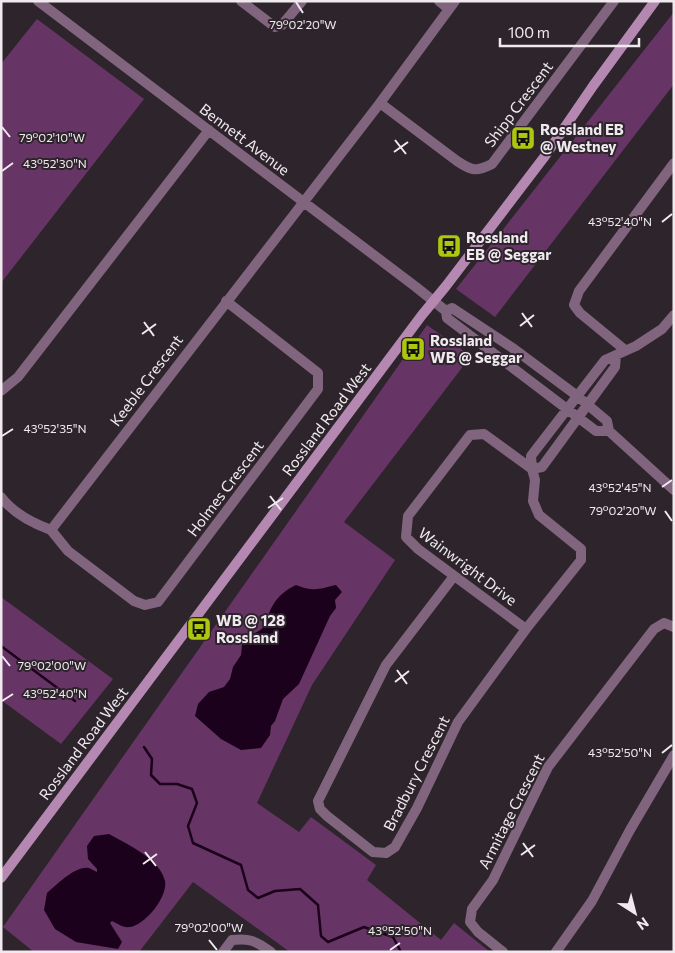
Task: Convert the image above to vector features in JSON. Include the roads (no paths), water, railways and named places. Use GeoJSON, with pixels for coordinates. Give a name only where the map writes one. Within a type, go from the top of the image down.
{"type":"FeatureCollection","features":[{"type":"Feature","properties":{"kind":"main road","name":"Rossland Road West"},"geometry":{"type":"LineString","coordinates":[[1,878],[112,728],[545,156],[655,1]]}},
{"type":"Feature","properties":{"kind":"street","name":"Bennett Avenue"},"geometry":{"type":"LineString","coordinates":[[38,1],[446,311]]}},
{"type":"Feature","properties":{"kind":"street"},"geometry":{"type":"LineString","coordinates":[[241,1],[275,27],[282,25],[302,1]]}},
{"type":"Feature","properties":{"kind":"street"},"geometry":{"type":"LineString","coordinates":[[438,1],[452,5]]}},
{"type":"Feature","properties":{"kind":"street","name":"Shipp Crescent"},"geometry":{"type":"LineString","coordinates":[[380,103],[457,161],[469,169],[479,170],[492,164],[614,1]]}},
{"type":"Feature","properties":{"kind":"street","name":"Keeble Crescent"},"geometry":{"type":"LineString","coordinates":[[50,530],[380,103],[452,5]]}},
{"type":"Feature","properties":{"kind":"street"},"geometry":{"type":"LineString","coordinates":[[1,392],[18,377],[209,130]]}},
{"type":"Feature","properties":{"kind":"street"},"geometry":{"type":"LineString","coordinates":[[625,350],[580,313],[574,304],[579,291],[674,163]]}},
{"type":"Feature","properties":{"kind":"street","name":"Holmes Crescent"},"geometry":{"type":"LineString","coordinates":[[50,530],[68,551],[134,601],[145,605],[158,602],[318,389],[318,373],[226,301]]}},
{"type":"Feature","properties":{"kind":"street"},"geometry":{"type":"LineString","coordinates":[[609,431],[596,431],[447,318],[446,311],[452,308],[514,349],[576,395],[606,421],[609,431],[674,490]]}},
{"type":"Feature","properties":{"kind":"street","name":"Bradbury Crescent"},"geometry":{"type":"LineString","coordinates":[[454,576],[386,665],[318,801],[320,809],[326,816],[373,852],[386,853],[396,847],[458,722],[526,629],[581,560],[581,549],[539,515],[533,501],[535,480],[531,456],[568,410],[576,395],[605,360],[636,346],[662,329],[674,315]]}},
{"type":"Feature","properties":{"kind":"street"},"geometry":{"type":"LineString","coordinates":[[532,469],[542,467],[588,406],[616,367],[616,356]]}},
{"type":"Feature","properties":{"kind":"street","name":"Wainwright Drive"},"geometry":{"type":"LineString","coordinates":[[526,629],[418,549],[406,537],[408,516],[470,435],[484,434],[532,469]]}},
{"type":"Feature","properties":{"kind":"street"},"geometry":{"type":"LineString","coordinates":[[1,497],[8,506],[35,524],[50,530]]}},
{"type":"Feature","properties":{"kind":"street","name":"Armitage Crescent"},"geometry":{"type":"LineString","coordinates":[[503,952],[488,941],[470,922],[472,909],[493,880],[548,767],[654,629],[664,623],[674,627]]}},
{"type":"Feature","properties":{"kind":"street"},"geometry":{"type":"LineString","coordinates":[[556,952],[592,901],[630,830],[674,755]]}},
{"type":"Feature","properties":{"kind":"street"},"geometry":{"type":"LineString","coordinates":[[222,952],[232,940],[246,938],[261,944],[270,952]]}},
{"type":"Feature","properties":{"kind":"waterway"},"geometry":{"type":"LineString","coordinates":[[1,646],[75,701]]}},
{"type":"Feature","properties":{"kind":"waterway"},"geometry":{"type":"LineString","coordinates":[[144,747],[152,759],[151,775],[160,784],[177,784],[192,789],[197,803],[188,826],[193,843],[241,865],[248,890],[258,898],[275,891],[300,889],[318,905],[321,936],[328,942],[364,927],[393,937],[401,952]]}},
{"type":"Feature","properties":{"kind":"place","name":"Rossland EB @ Westney"},"geometry":{"type":"Point","coordinates":[523,138]}},
{"type":"Feature","properties":{"kind":"place","name":"Rossland EB @ Seggar"},"geometry":{"type":"Point","coordinates":[449,246]}},
{"type":"Feature","properties":{"kind":"place","name":"Rossland WB @ Seggar"},"geometry":{"type":"Point","coordinates":[413,349]}},
{"type":"Feature","properties":{"kind":"place","name":"WB @ 128 Rossland"},"geometry":{"type":"Point","coordinates":[199,629]}}]}
